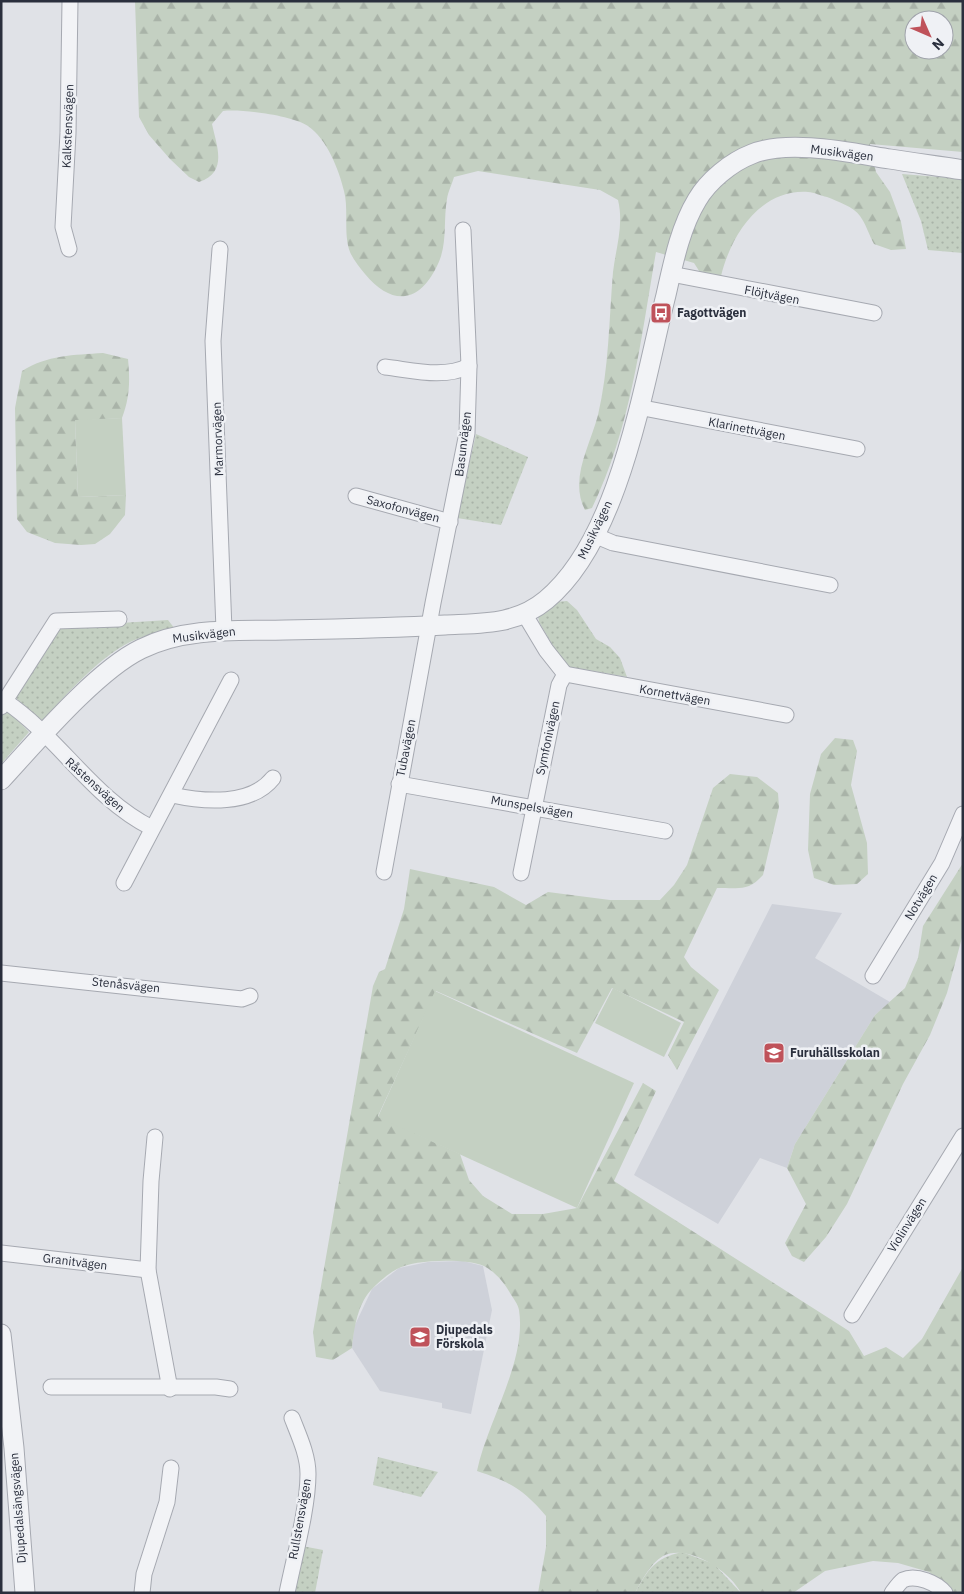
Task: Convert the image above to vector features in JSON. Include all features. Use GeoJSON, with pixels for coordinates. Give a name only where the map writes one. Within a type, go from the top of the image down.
{"type":"FeatureCollection","features":[{"type":"Feature","properties":{"kind":"street","name":"Kalkstensvägen"},"geometry":{"type":"LineString","coordinates":[[69,250],[63,227],[68,133],[70,1]]}},
{"type":"Feature","properties":{"kind":"street","name":"Musikvägen"},"geometry":{"type":"LineString","coordinates":[[1,780],[95,684],[142,649],[173,638],[224,630],[430,626],[507,620],[525,615],[545,601],[576,568],[608,504],[625,459],[671,274],[686,223],[697,199],[713,180],[753,153],[775,149],[816,148],[963,170]]}},
{"type":"Feature","properties":{"kind":"street","name":"Basunvägen"},"geometry":{"type":"LineString","coordinates":[[430,626],[467,433],[469,366],[464,230]]}},
{"type":"Feature","properties":{"kind":"street","name":"Marmorvägen"},"geometry":{"type":"LineString","coordinates":[[220,250],[213,341],[224,630]]}},
{"type":"Feature","properties":{"kind":"street","name":"Flöjtvägen"},"geometry":{"type":"LineString","coordinates":[[671,274],[874,313]]}},
{"type":"Feature","properties":{"kind":"street"},"geometry":{"type":"LineString","coordinates":[[385,367],[456,373],[469,366]]}},
{"type":"Feature","properties":{"kind":"street","name":"Klarinettvägen"},"geometry":{"type":"LineString","coordinates":[[638,407],[857,450]]}},
{"type":"Feature","properties":{"kind":"street","name":"Saxofonvägen"},"geometry":{"type":"LineString","coordinates":[[356,496],[450,522]]}},
{"type":"Feature","properties":{"kind":"street"},"geometry":{"type":"LineString","coordinates":[[594,535],[613,543],[830,584]]}},
{"type":"Feature","properties":{"kind":"street"},"geometry":{"type":"LineString","coordinates":[[525,615],[546,650],[565,674]]}},
{"type":"Feature","properties":{"kind":"street"},"geometry":{"type":"LineString","coordinates":[[3,704],[56,621],[119,619]]}},
{"type":"Feature","properties":{"kind":"street","name":"Tubavägen"},"geometry":{"type":"LineString","coordinates":[[384,872],[430,626]]}},
{"type":"Feature","properties":{"kind":"street","name":"Kornettvägen"},"geometry":{"type":"LineString","coordinates":[[565,674],[786,715]]}},
{"type":"Feature","properties":{"kind":"street","name":"Symfonivägen"},"geometry":{"type":"LineString","coordinates":[[521,873],[533,806],[559,685],[565,674]]}},
{"type":"Feature","properties":{"kind":"street"},"geometry":{"type":"LineString","coordinates":[[124,883],[231,680]]}},
{"type":"Feature","properties":{"kind":"street","name":"Råstensvägen"},"geometry":{"type":"LineString","coordinates":[[3,704],[44,734],[112,803],[152,828]]}},
{"type":"Feature","properties":{"kind":"street"},"geometry":{"type":"LineString","coordinates":[[172,795],[186,798],[232,799],[254,795],[265,789],[273,778]]}},
{"type":"Feature","properties":{"kind":"street","name":"Munspelsvägen"},"geometry":{"type":"LineString","coordinates":[[399,784],[533,806],[664,831]]}},
{"type":"Feature","properties":{"kind":"street","name":"Notvägen"},"geometry":{"type":"LineString","coordinates":[[873,976],[942,863],[963,814]]}},
{"type":"Feature","properties":{"kind":"street","name":"Stenåsvägen"},"geometry":{"type":"LineString","coordinates":[[1,973],[242,999],[250,996]]}},
{"type":"Feature","properties":{"kind":"street","name":"Violinvägen"},"geometry":{"type":"LineString","coordinates":[[852,1315],[963,1136]]}},
{"type":"Feature","properties":{"kind":"street"},"geometry":{"type":"LineString","coordinates":[[155,1137],[151,1181],[148,1270],[170,1389]]}},
{"type":"Feature","properties":{"kind":"street","name":"Granitvägen"},"geometry":{"type":"LineString","coordinates":[[1,1253],[148,1270]]}},
{"type":"Feature","properties":{"kind":"street","name":"Djupedalsängsvägen"},"geometry":{"type":"LineString","coordinates":[[1,1334],[14,1448],[25,1593]]}},
{"type":"Feature","properties":{"kind":"street"},"geometry":{"type":"LineString","coordinates":[[51,1387],[170,1389],[216,1387],[230,1389]]}},
{"type":"Feature","properties":{"kind":"street","name":"Rullstensvägen"},"geometry":{"type":"LineString","coordinates":[[287,1593],[307,1490],[308,1472],[303,1445],[292,1418]]}},
{"type":"Feature","properties":{"kind":"street"},"geometry":{"type":"LineString","coordinates":[[142,1593],[144,1574],[167,1502],[171,1468]]}},
{"type":"Feature","properties":{"kind":"street"},"geometry":{"type":"LineString","coordinates":[[897,1587],[913,1578],[940,1587],[945,1593]]}},
{"type":"Feature","properties":{"kind":"shaded area","name":"Furuhällsskolan"},"geometry":{"type":"Polygon","coordinates":[[[772,904],[842,913],[815,958],[890,1002],[875,1015],[795,1144],[787,1168],[760,1158],[718,1224],[634,1175],[772,904]]]}},
{"type":"Feature","properties":{"kind":"shaded area","name":"Djupedals Förskola"},"geometry":{"type":"Polygon","coordinates":[[[463,1261],[483,1266],[492,1310],[471,1414],[442,1408],[442,1403],[380,1391],[352,1348],[354,1327],[372,1289],[399,1268],[428,1262],[463,1261]]]}},
{"type":"Feature","properties":{"kind":"green space"},"geometry":{"type":"Polygon","coordinates":[[[135,1],[963,1],[963,152],[870,144],[876,172],[890,192],[901,222],[906,249],[891,250],[874,244],[862,219],[854,210],[827,197],[808,192],[791,193],[776,198],[762,206],[750,217],[732,245],[721,276],[703,277],[694,263],[656,252],[633,382],[625,415],[605,478],[592,508],[585,510],[579,486],[580,474],[602,398],[613,272],[620,227],[618,200],[600,190],[478,171],[454,177],[446,207],[443,250],[437,266],[430,279],[413,294],[404,296],[394,295],[375,284],[363,272],[351,255],[347,237],[344,191],[339,174],[321,139],[308,126],[290,119],[266,114],[223,111],[212,124],[218,150],[217,165],[214,172],[208,178],[199,182],[189,177],[149,135],[139,117],[135,1]]]}},
{"type":"Feature","properties":{"kind":"green space"},"geometry":{"type":"Polygon","coordinates":[[[902,174],[963,179],[963,253],[928,250],[921,221],[902,174]]]}},
{"type":"Feature","properties":{"kind":"green space"},"geometry":{"type":"Polygon","coordinates":[[[103,353],[128,359],[128,396],[122,418],[75,421],[78,497],[126,495],[125,515],[110,534],[95,544],[55,543],[27,532],[17,519],[15,408],[22,371],[51,359],[71,355],[103,353]]]}},
{"type":"Feature","properties":{"kind":"green space"},"geometry":{"type":"Polygon","coordinates":[[[122,418],[126,495],[78,497],[75,420],[122,418]]]}},
{"type":"Feature","properties":{"kind":"green space"},"geometry":{"type":"Polygon","coordinates":[[[476,434],[528,457],[501,525],[457,518],[476,434]]]}},
{"type":"Feature","properties":{"kind":"green space"},"geometry":{"type":"Polygon","coordinates":[[[567,601],[577,610],[596,639],[610,647],[620,658],[627,677],[565,666],[539,622],[538,615],[555,602],[567,601]]]}},
{"type":"Feature","properties":{"kind":"green space"},"geometry":{"type":"Polygon","coordinates":[[[168,620],[175,629],[137,639],[111,654],[85,676],[41,722],[14,696],[57,627],[168,620]]]}},
{"type":"Feature","properties":{"kind":"green space"},"geometry":{"type":"Polygon","coordinates":[[[6,708],[29,732],[1,764],[1,715],[6,708]]]}},
{"type":"Feature","properties":{"kind":"green space"},"geometry":{"type":"Polygon","coordinates":[[[835,738],[853,740],[857,751],[851,785],[867,843],[868,874],[857,884],[834,885],[814,878],[808,850],[810,794],[821,754],[835,738]]]}},
{"type":"Feature","properties":{"kind":"green space"},"geometry":{"type":"Polygon","coordinates":[[[730,774],[757,777],[778,793],[779,807],[763,875],[747,887],[717,888],[684,957],[691,967],[719,990],[677,1070],[668,1055],[684,1022],[612,988],[577,1053],[436,991],[378,1116],[460,1154],[469,1180],[483,1196],[512,1214],[543,1214],[577,1208],[643,1083],[656,1091],[614,1181],[849,1331],[864,1356],[886,1347],[903,1358],[922,1339],[963,1267],[963,1593],[954,1593],[929,1572],[898,1563],[873,1561],[825,1571],[793,1593],[741,1593],[728,1576],[707,1561],[684,1553],[673,1553],[663,1556],[654,1563],[635,1593],[538,1593],[546,1547],[546,1516],[523,1493],[507,1483],[477,1471],[512,1370],[520,1330],[518,1306],[499,1278],[484,1266],[465,1262],[415,1263],[397,1269],[376,1285],[364,1300],[354,1332],[352,1348],[333,1360],[316,1357],[313,1332],[373,986],[379,972],[385,969],[404,909],[410,869],[494,887],[526,905],[548,892],[610,900],[660,900],[674,885],[687,865],[713,788],[730,774]]]}},
{"type":"Feature","properties":{"kind":"green space"},"geometry":{"type":"Polygon","coordinates":[[[963,863],[963,934],[947,993],[930,1035],[903,1084],[847,1204],[826,1237],[804,1262],[792,1256],[785,1243],[806,1204],[787,1168],[795,1144],[875,1015],[905,988],[918,958],[923,926],[963,863]]]}},
{"type":"Feature","properties":{"kind":"green space"},"geometry":{"type":"Polygon","coordinates":[[[613,988],[681,1023],[664,1057],[595,1023],[613,988]]]}},
{"type":"Feature","properties":{"kind":"green space"},"geometry":{"type":"Polygon","coordinates":[[[435,991],[634,1083],[577,1208],[378,1117],[435,991]]]}},
{"type":"Feature","properties":{"kind":"green space"},"geometry":{"type":"Polygon","coordinates":[[[378,1457],[438,1472],[421,1497],[373,1485],[378,1457]]]}},
{"type":"Feature","properties":{"kind":"green space"},"geometry":{"type":"Polygon","coordinates":[[[302,1546],[323,1550],[315,1593],[293,1593],[302,1546]]]}},
{"type":"Feature","properties":{"kind":"green space"},"geometry":{"type":"Polygon","coordinates":[[[682,1552],[714,1564],[741,1593],[635,1593],[653,1566],[673,1554],[682,1552]]]}},
{"type":"Feature","properties":{"kind":"place","name":"Fagottvägen"},"geometry":{"type":"Point","coordinates":[661,313]}},
{"type":"Feature","properties":{"kind":"place","name":"Furuhällsskolan"},"geometry":{"type":"Point","coordinates":[774,1053]}},
{"type":"Feature","properties":{"kind":"place","name":"Djupedals Förskola"},"geometry":{"type":"Point","coordinates":[420,1337]}}]}
